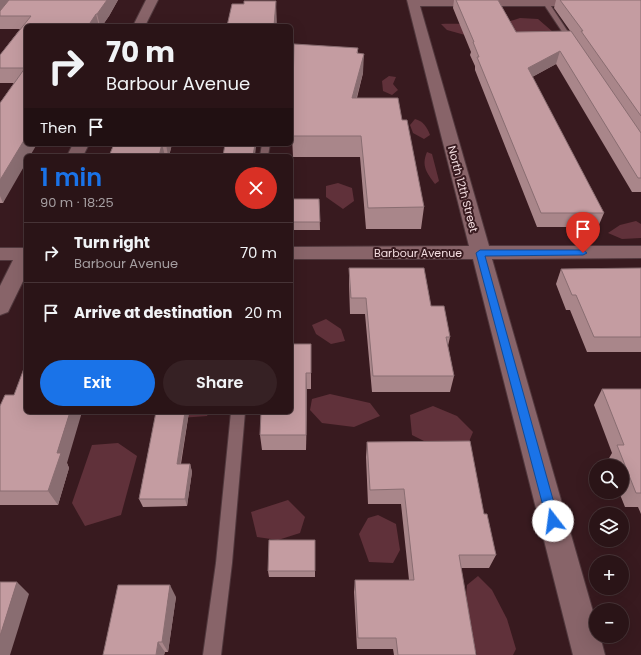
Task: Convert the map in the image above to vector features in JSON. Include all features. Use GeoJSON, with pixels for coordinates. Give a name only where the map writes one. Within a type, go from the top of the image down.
{"type":"FeatureCollection","features":[{"type":"Feature","properties":{"kind":"street"},"geometry":{"type":"LineString","coordinates":[[140,24],[152,0]]}},
{"type":"Feature","properties":{"kind":"street"},"geometry":{"type":"LineString","coordinates":[[413,1],[641,3]]}},
{"type":"Feature","properties":{"kind":"street","name":"North 12th Street"},"geometry":{"type":"LineString","coordinates":[[413,1],[589,655]]}},
{"type":"Feature","properties":{"kind":"street","name":"Barbour Avenue"},"geometry":{"type":"LineString","coordinates":[[293,253],[641,252]]}},
{"type":"Feature","properties":{"kind":"street"},"geometry":{"type":"LineString","coordinates":[[0,254],[24,254]]}},
{"type":"Feature","properties":{"kind":"street"},"geometry":{"type":"LineString","coordinates":[[0,307],[24,258]]}},
{"type":"Feature","properties":{"kind":"lane"},"geometry":{"type":"LineString","coordinates":[[544,1],[576,48]]}},
{"type":"Feature","properties":{"kind":"lane"},"geometry":{"type":"LineString","coordinates":[[212,655],[224,563],[238,414]]}},
{"type":"Feature","properties":{"kind":"shaded area"},"geometry":{"type":"Polygon","coordinates":[[[520,18],[538,19],[553,32],[465,35],[447,30],[441,24],[490,24],[520,18]]]}},
{"type":"Feature","properties":{"kind":"shaded area"},"geometry":{"type":"Polygon","coordinates":[[[389,76],[396,77],[393,84],[398,90],[392,95],[383,91],[382,81],[389,76]]]}},
{"type":"Feature","properties":{"kind":"shaded area"},"geometry":{"type":"Polygon","coordinates":[[[415,119],[422,123],[429,132],[430,135],[424,139],[413,133],[410,125],[415,119]]]}},
{"type":"Feature","properties":{"kind":"shaded area"},"geometry":{"type":"Polygon","coordinates":[[[427,152],[432,154],[439,181],[435,184],[427,173],[425,165],[425,157],[427,152]]]}},
{"type":"Feature","properties":{"kind":"shaded area"},"geometry":{"type":"Polygon","coordinates":[[[338,183],[352,188],[354,201],[343,209],[326,197],[326,186],[338,183]]]}},
{"type":"Feature","properties":{"kind":"shaded area"},"geometry":{"type":"Polygon","coordinates":[[[636,221],[641,224],[641,238],[622,239],[608,233],[620,225],[636,221]]]}},
{"type":"Feature","properties":{"kind":"shaded area"},"geometry":{"type":"Polygon","coordinates":[[[326,319],[341,329],[345,341],[331,344],[316,334],[312,325],[326,319]]]}},
{"type":"Feature","properties":{"kind":"shaded area"},"geometry":{"type":"Polygon","coordinates":[[[330,394],[370,403],[380,416],[354,427],[322,423],[310,410],[312,399],[330,394]]]}},
{"type":"Feature","properties":{"kind":"shaded area"},"geometry":{"type":"Polygon","coordinates":[[[433,406],[457,416],[473,432],[468,444],[438,448],[412,435],[410,415],[433,406]]]}},
{"type":"Feature","properties":{"kind":"shaded area"},"geometry":{"type":"Polygon","coordinates":[[[146,414],[208,414],[207,416],[180,418],[146,414]]]}},
{"type":"Feature","properties":{"kind":"shaded area"},"geometry":{"type":"Polygon","coordinates":[[[118,443],[137,456],[121,515],[85,526],[72,503],[92,445],[118,443]]]}},
{"type":"Feature","properties":{"kind":"shaded area"},"geometry":{"type":"Polygon","coordinates":[[[288,500],[305,517],[300,533],[278,540],[257,537],[251,512],[288,500]]]}},
{"type":"Feature","properties":{"kind":"shaded area"},"geometry":{"type":"Polygon","coordinates":[[[378,515],[396,524],[400,550],[393,563],[369,562],[359,534],[368,518],[378,515]]]}},
{"type":"Feature","properties":{"kind":"shaded area"},"geometry":{"type":"Polygon","coordinates":[[[478,576],[492,590],[507,619],[516,649],[513,655],[477,655],[468,620],[466,594],[467,585],[478,576]]]}},
{"type":"Feature","properties":{"kind":"building"},"geometry":{"type":"Polygon","coordinates":[[[9,0],[107,0],[89,24],[25,24],[31,16],[0,16],[0,11],[9,0]]]}},
{"type":"Feature","properties":{"kind":"building"},"geometry":{"type":"Polygon","coordinates":[[[456,0],[498,0],[516,32],[571,31],[641,133],[641,178],[638,178],[560,51],[528,68],[604,213],[541,213],[477,57],[479,57],[474,42],[456,0]]]}},
{"type":"Feature","properties":{"kind":"building"},"geometry":{"type":"Polygon","coordinates":[[[560,0],[641,0],[641,116],[581,31],[583,31],[560,0]]]}},
{"type":"Feature","properties":{"kind":"building"},"geometry":{"type":"Polygon","coordinates":[[[244,1],[276,1],[274,24],[227,24],[232,4],[244,4],[244,1]]]}},
{"type":"Feature","properties":{"kind":"building"},"geometry":{"type":"Polygon","coordinates":[[[24,25],[24,68],[0,68],[0,55],[24,25]]]}},
{"type":"Feature","properties":{"kind":"building"},"geometry":{"type":"Polygon","coordinates":[[[294,44],[358,48],[357,53],[364,54],[352,98],[398,98],[402,120],[407,120],[424,207],[368,208],[361,136],[293,136],[294,44]]]}},
{"type":"Feature","properties":{"kind":"building"},"geometry":{"type":"Polygon","coordinates":[[[24,69],[24,140],[0,180],[0,103],[24,69]]]}},
{"type":"Feature","properties":{"kind":"building"},"geometry":{"type":"Polygon","coordinates":[[[113,146],[162,146],[160,154],[110,154],[113,146]]]}},
{"type":"Feature","properties":{"kind":"building"},"geometry":{"type":"Polygon","coordinates":[[[225,146],[255,146],[253,154],[223,154],[225,146]]]}},
{"type":"Feature","properties":{"kind":"building"},"geometry":{"type":"Polygon","coordinates":[[[293,199],[319,199],[320,222],[293,222],[293,199]]]}},
{"type":"Feature","properties":{"kind":"building"},"geometry":{"type":"Polygon","coordinates":[[[349,268],[424,268],[431,306],[444,306],[450,337],[446,337],[454,376],[373,376],[366,298],[351,298],[349,268]]]}},
{"type":"Feature","properties":{"kind":"building"},"geometry":{"type":"Polygon","coordinates":[[[641,268],[641,337],[594,337],[576,295],[572,295],[561,269],[641,268]]]}},
{"type":"Feature","properties":{"kind":"building"},"geometry":{"type":"Polygon","coordinates":[[[293,344],[311,344],[311,373],[306,373],[306,435],[260,435],[261,414],[293,414],[293,344]]]}},
{"type":"Feature","properties":{"kind":"building"},"geometry":{"type":"Polygon","coordinates":[[[24,368],[24,414],[69,414],[57,453],[61,453],[48,491],[0,491],[0,406],[5,395],[14,395],[24,368]]]}},
{"type":"Feature","properties":{"kind":"building"},"geometry":{"type":"Polygon","coordinates":[[[602,389],[641,389],[641,493],[636,493],[629,475],[629,459],[623,459],[617,445],[624,445],[602,389]]]}},
{"type":"Feature","properties":{"kind":"building"},"geometry":{"type":"Polygon","coordinates":[[[156,414],[185,414],[177,464],[190,464],[185,499],[139,499],[156,414]]]}},
{"type":"Feature","properties":{"kind":"building"},"geometry":{"type":"Polygon","coordinates":[[[470,441],[484,514],[487,514],[496,555],[459,555],[476,655],[398,655],[396,638],[358,638],[355,580],[414,580],[404,489],[370,490],[367,442],[470,441]]]}},
{"type":"Feature","properties":{"kind":"building"},"geometry":{"type":"Polygon","coordinates":[[[269,540],[315,540],[315,571],[268,571],[269,540]]]}},
{"type":"Feature","properties":{"kind":"building"},"geometry":{"type":"Polygon","coordinates":[[[0,582],[17,582],[0,636],[0,582]]]}},
{"type":"Feature","properties":{"kind":"building"},"geometry":{"type":"Polygon","coordinates":[[[118,585],[170,585],[162,642],[158,642],[156,655],[103,655],[118,585]]]}},
{"type":"Feature","properties":{"kind":"route"},"geometry":{"type":"LineString","coordinates":[[553,521],[480,253],[583,253]]}}]}
